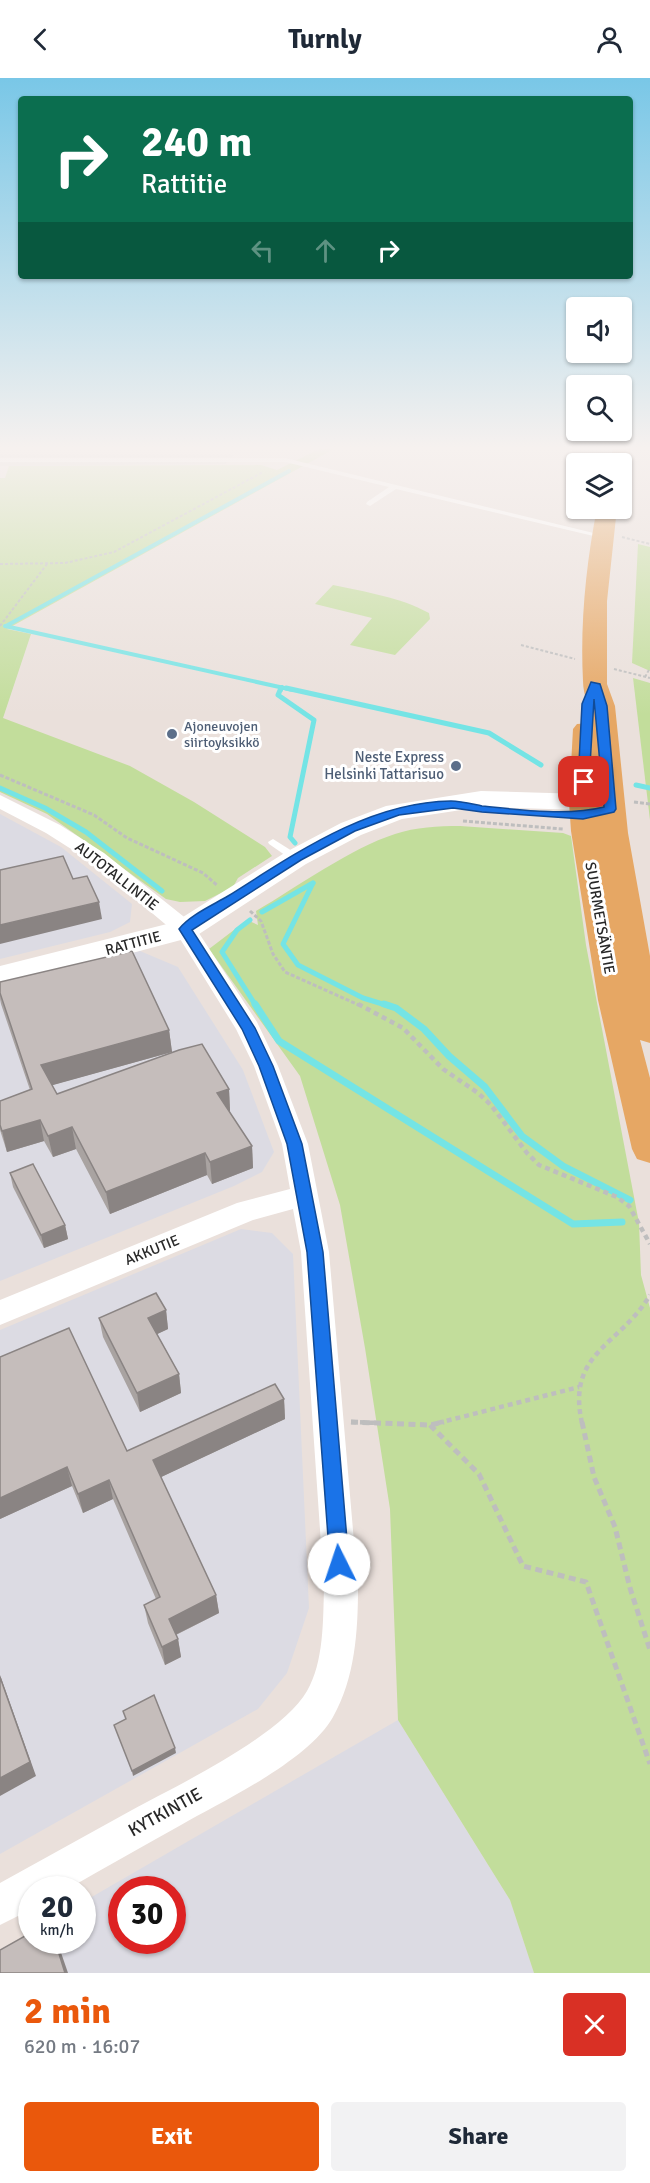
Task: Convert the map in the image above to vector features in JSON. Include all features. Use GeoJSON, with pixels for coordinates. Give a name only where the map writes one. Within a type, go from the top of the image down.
{"type":"FeatureCollection","features":[{"type":"Feature","properties":{"kind":"main road","name":"SUURMETSÄNTIE"},"geometry":{"type":"LineString","coordinates":[[611,537],[596,602],[595,684],[587,704],[614,1000],[650,1149]]}},
{"type":"Feature","properties":{"kind":"main road","name":"SUURMETSÄNTIE"},"geometry":{"type":"LineString","coordinates":[[598,812],[650,1031]]}},
{"type":"Feature","properties":{"kind":"street","name":"AUTOTALLINTIE"},"geometry":{"type":"LineString","coordinates":[[0,801],[53,829],[97,857],[185,929],[248,1028],[266,1066],[295,1144],[315,1252],[341,1588],[341,1627],[335,1662],[319,1705]]}},
{"type":"Feature","properties":{"kind":"street","name":"RATTITIE"},"geometry":{"type":"LineString","coordinates":[[0,977],[185,929],[245,900],[297,858],[351,829],[380,817],[414,808],[457,813],[482,809],[598,812]]}},
{"type":"Feature","properties":{"kind":"street","name":"AKKUTIE"},"geometry":{"type":"LineString","coordinates":[[0,1313],[247,1211],[306,1195]]}},
{"type":"Feature","properties":{"kind":"street","name":"KYTKINTIE"},"geometry":{"type":"LineString","coordinates":[[0,1905],[223,1780],[299,1730],[319,1705]]}},
{"type":"Feature","properties":{"kind":"lane"},"geometry":{"type":"LineString","coordinates":[[273,842],[297,858]]}},
{"type":"Feature","properties":{"kind":"path"},"geometry":{"type":"LineString","coordinates":[[0,564],[46,564],[95,558],[144,537]]}},
{"type":"Feature","properties":{"kind":"path"},"geometry":{"type":"LineString","coordinates":[[618,537],[650,544]]}},
{"type":"Feature","properties":{"kind":"path"},"geometry":{"type":"LineString","coordinates":[[0,626],[43,572],[46,564]]}},
{"type":"Feature","properties":{"kind":"path"},"geometry":{"type":"LineString","coordinates":[[645,677],[650,668]]}},
{"type":"Feature","properties":{"kind":"path"},"geometry":{"type":"LineString","coordinates":[[0,775],[94,815],[127,838],[203,873],[245,900],[248,909],[261,921],[273,954],[285,972],[382,1015],[403,1028],[443,1069],[491,1105],[527,1154],[539,1165],[617,1197],[629,1206],[650,1244]]}},
{"type":"Feature","properties":{"kind":"path"},"geometry":{"type":"LineString","coordinates":[[457,813],[598,812],[650,804]]}},
{"type":"Feature","properties":{"kind":"path"},"geometry":{"type":"LineString","coordinates":[[650,1295],[641,1310],[586,1365],[579,1387],[581,1418],[594,1477],[615,1527],[630,1588],[650,1650]]}},
{"type":"Feature","properties":{"kind":"path"},"geometry":{"type":"LineString","coordinates":[[328,1422],[430,1425],[579,1387]]}},
{"type":"Feature","properties":{"kind":"path"},"geometry":{"type":"LineString","coordinates":[[430,1425],[479,1474],[523,1566],[586,1582],[650,1764]]}},
{"type":"Feature","properties":{"kind":"shaded area"},"geometry":{"type":"Polygon","coordinates":[[[0,814],[61,847],[132,904],[130,922],[110,932],[0,959],[0,814]]]}},
{"type":"Feature","properties":{"kind":"shaded area"},"geometry":{"type":"Polygon","coordinates":[[[140,951],[178,967],[243,1070],[274,1152],[262,1172],[234,1186],[0,1281],[0,986],[140,951]]]}},
{"type":"Feature","properties":{"kind":"shaded area"},"geometry":{"type":"Polygon","coordinates":[[[241,1229],[272,1233],[293,1254],[309,1608],[287,1673],[258,1709],[0,1854],[0,1330],[241,1229]]]}},
{"type":"Feature","properties":{"kind":"shaded area"},"geometry":{"type":"Polygon","coordinates":[[[398,1720],[510,1900],[534,1973],[0,1973],[0,1950],[18,1945],[18,1954],[96,1954],[96,1894],[108,1888],[108,1954],[186,1954],[186,1876],[128,1876],[398,1720]]]}},
{"type":"Feature","properties":{"kind":"green space"},"geometry":{"type":"Polygon","coordinates":[[[0,537],[173,537],[7,629],[31,634],[3,718],[130,766],[194,802],[265,847],[272,856],[238,878],[233,887],[205,901],[180,902],[166,899],[47,814],[0,792],[0,537]]]}},
{"type":"Feature","properties":{"kind":"green space"},"geometry":{"type":"Polygon","coordinates":[[[638,544],[650,547],[650,671],[632,663],[638,544]]]}},
{"type":"Feature","properties":{"kind":"green space"},"geometry":{"type":"Polygon","coordinates":[[[333,585],[418,607],[429,613],[430,619],[395,655],[350,645],[372,618],[315,604],[333,585]]]}},
{"type":"Feature","properties":{"kind":"green space"},"geometry":{"type":"Polygon","coordinates":[[[633,678],[650,683],[650,820],[633,678]]]}},
{"type":"Feature","properties":{"kind":"green space"},"geometry":{"type":"Polygon","coordinates":[[[460,826],[563,833],[571,836],[586,945],[639,1223],[641,1275],[650,1308],[650,1973],[534,1973],[510,1900],[398,1720],[390,1509],[340,1205],[300,1076],[209,949],[247,920],[258,925],[256,911],[324,869],[378,840],[411,830],[460,826]]]}},
{"type":"Feature","properties":{"kind":"building"},"geometry":{"type":"Polygon","coordinates":[[[63,856],[73,879],[87,876],[99,902],[0,925],[0,870],[63,856]]]}},
{"type":"Feature","properties":{"kind":"building"},"geometry":{"type":"Polygon","coordinates":[[[132,951],[169,1030],[41,1065],[57,1094],[179,1050],[202,1044],[229,1089],[217,1093],[252,1146],[210,1162],[205,1153],[106,1192],[72,1127],[48,1136],[40,1120],[2,1131],[0,1101],[32,1089],[0,993],[0,982],[132,951]]]}},
{"type":"Feature","properties":{"kind":"building"},"geometry":{"type":"Polygon","coordinates":[[[33,1164],[65,1225],[41,1235],[10,1173],[33,1164]]]}},
{"type":"Feature","properties":{"kind":"building"},"geometry":{"type":"Polygon","coordinates":[[[156,1293],[166,1310],[148,1318],[179,1374],[137,1393],[99,1318],[156,1293]]]}},
{"type":"Feature","properties":{"kind":"building"},"geometry":{"type":"Polygon","coordinates":[[[69,1328],[127,1451],[275,1384],[284,1399],[153,1460],[216,1595],[169,1619],[178,1639],[162,1647],[144,1605],[160,1597],[109,1480],[78,1494],[67,1467],[0,1498],[0,1357],[69,1328]]]}},
{"type":"Feature","properties":{"kind":"building"},"geometry":{"type":"Polygon","coordinates":[[[0,1677],[30,1762],[0,1778],[0,1677]]]}},
{"type":"Feature","properties":{"kind":"building"},"geometry":{"type":"Polygon","coordinates":[[[154,1695],[175,1748],[132,1771],[114,1725],[126,1719],[123,1711],[154,1695]]]}},
{"type":"Feature","properties":{"kind":"building"},"geometry":{"type":"Polygon","coordinates":[[[18,1940],[18,1954],[59,1954],[65,1973],[0,1973],[0,1950],[18,1940]]]}},
{"type":"Feature","properties":{"kind":"waterway"},"geometry":{"type":"LineString","coordinates":[[6,626],[168,537]]}},
{"type":"Feature","properties":{"kind":"waterway"},"geometry":{"type":"LineString","coordinates":[[5,626],[282,688]]}},
{"type":"Feature","properties":{"kind":"waterway"},"geometry":{"type":"LineString","coordinates":[[281,688],[278,695],[314,720],[290,837],[295,843]]}},
{"type":"Feature","properties":{"kind":"waterway"},"geometry":{"type":"LineString","coordinates":[[282,688],[293,690]]}},
{"type":"Feature","properties":{"kind":"waterway"},"geometry":{"type":"LineString","coordinates":[[286,688],[489,733],[541,765]]}},
{"type":"Feature","properties":{"kind":"waterway"},"geometry":{"type":"LineString","coordinates":[[636,785],[650,788]]}},
{"type":"Feature","properties":{"kind":"waterway"},"geometry":{"type":"LineString","coordinates":[[0,788],[45,808],[86,832],[162,891]]}},
{"type":"Feature","properties":{"kind":"waterway"},"geometry":{"type":"LineString","coordinates":[[262,912],[313,883],[283,944],[298,965],[363,998],[389,1006]]}},
{"type":"Feature","properties":{"kind":"waterway"},"geometry":{"type":"LineString","coordinates":[[250,920],[237,930],[222,952],[256,1006]]}},
{"type":"Feature","properties":{"kind":"waterway"},"geometry":{"type":"LineString","coordinates":[[255,1004],[279,1041],[573,1224],[622,1222]]}},
{"type":"Feature","properties":{"kind":"waterway"},"geometry":{"type":"LineString","coordinates":[[384,1004],[396,1008],[424,1029],[449,1056],[485,1087],[522,1136],[563,1166],[630,1200]]}},
{"type":"Feature","properties":{"kind":"place","name":"Ajoneuvojen siirtoyksikkö"},"geometry":{"type":"Point","coordinates":[172,734]}},
{"type":"Feature","properties":{"kind":"place","name":"Neste Express Helsinki Tattarisuo"},"geometry":{"type":"Point","coordinates":[456,766]}},
{"type":"Feature","properties":{"kind":"route"},"geometry":{"type":"LineString","coordinates":[[339,1564],[315,1252],[295,1144],[266,1066],[248,1028],[185,929],[297,858],[351,829],[396,812],[453,804],[482,809],[583,816],[610,809],[602,706],[595,684],[587,704],[584,782]]}}]}
